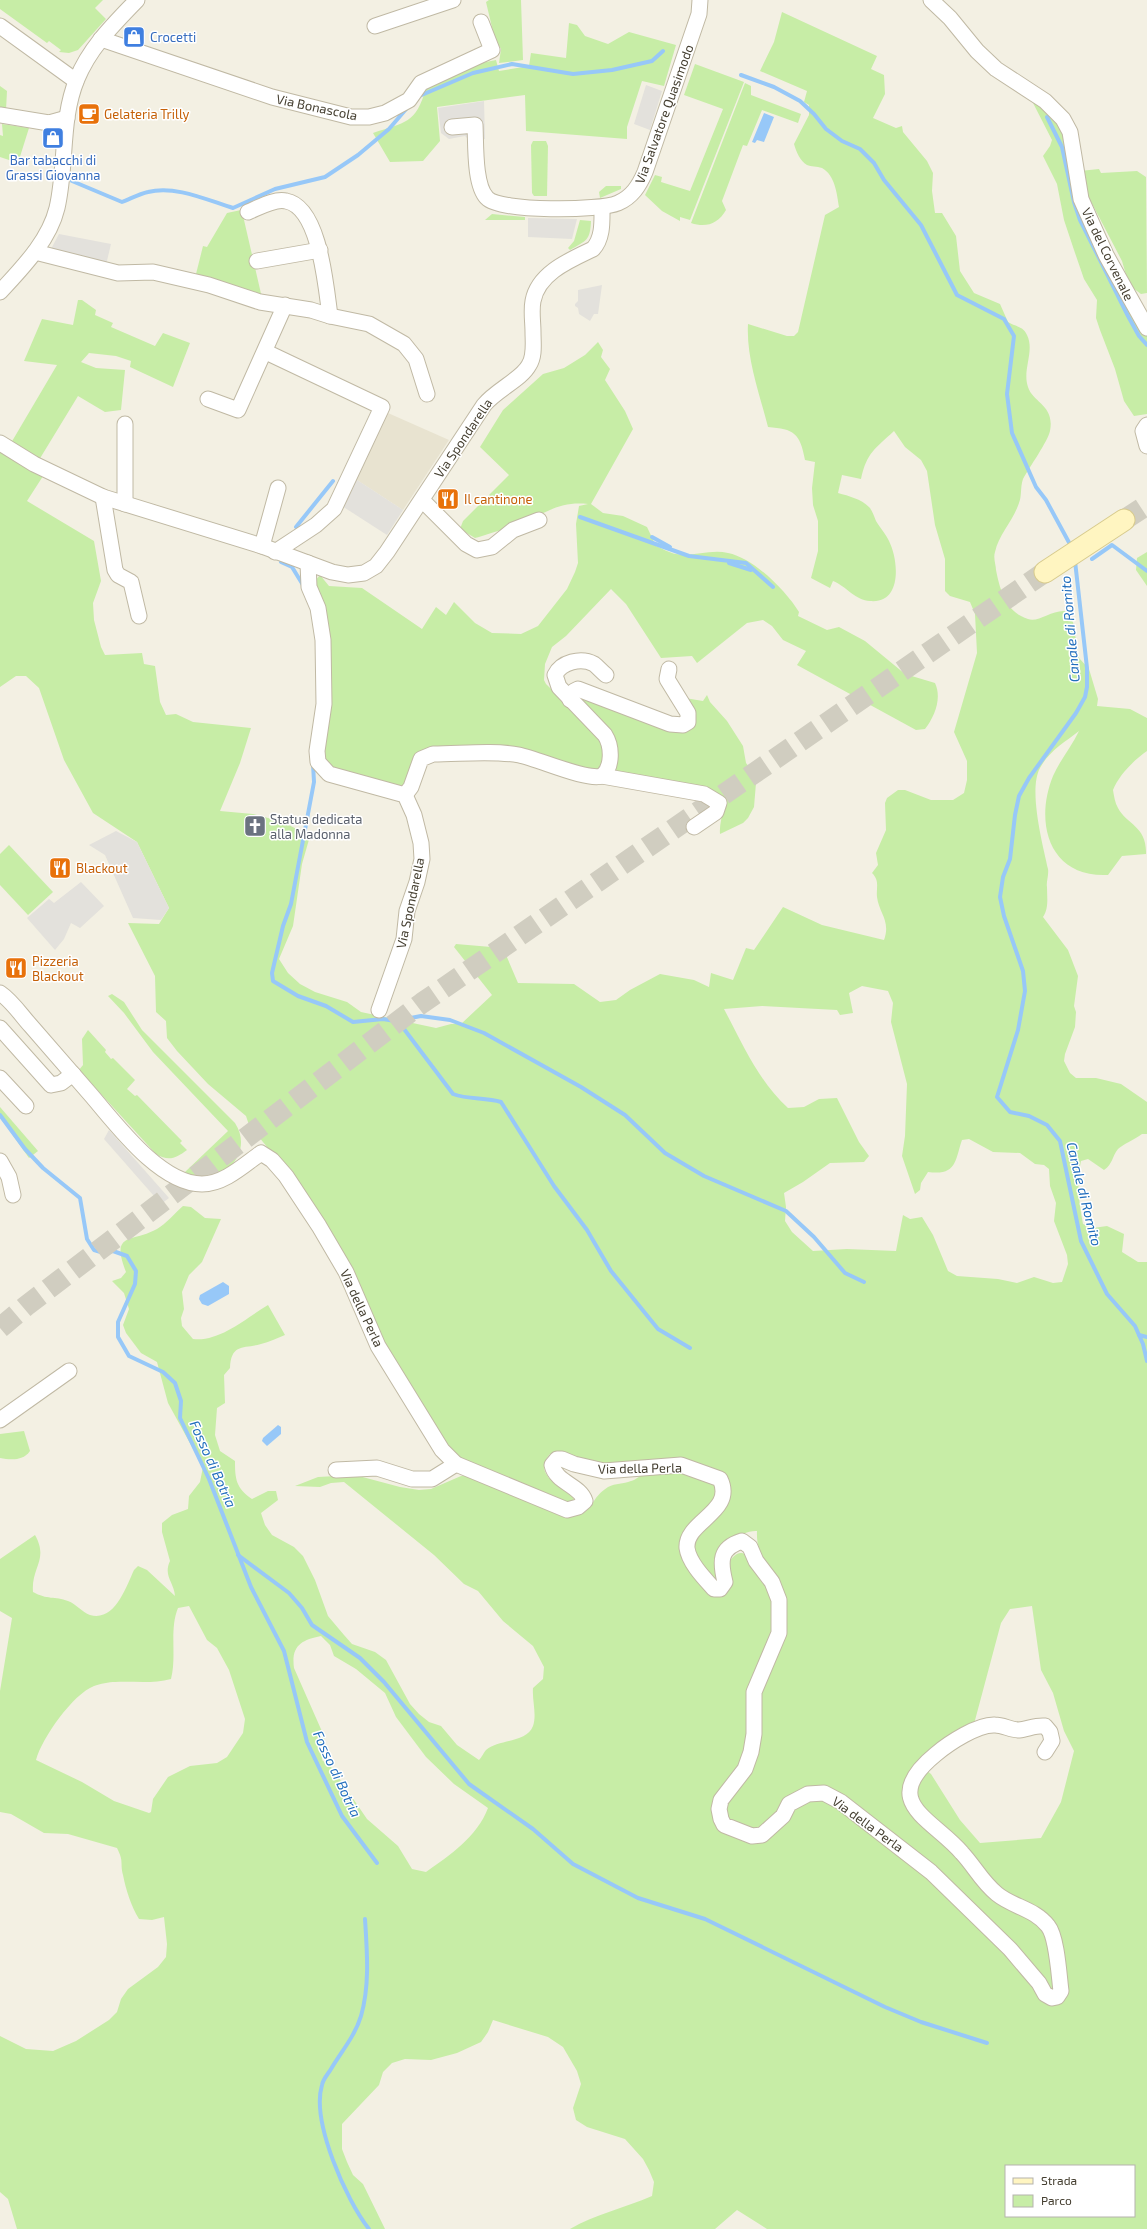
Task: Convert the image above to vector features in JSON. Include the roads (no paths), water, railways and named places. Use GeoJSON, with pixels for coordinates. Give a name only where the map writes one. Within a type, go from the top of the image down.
{"type":"FeatureCollection","features":[{"type":"Feature","properties":{"kind":"main road"},"geometry":{"type":"LineString","coordinates":[[1045,572],[1124,520]]}},
{"type":"Feature","properties":{"kind":"street"},"geometry":{"type":"LineString","coordinates":[[0,292],[36,252],[57,208],[67,118],[76,81],[83,66],[101,39],[137,0]]}},
{"type":"Feature","properties":{"kind":"street"},"geometry":{"type":"LineString","coordinates":[[375,26],[453,0]]}},
{"type":"Feature","properties":{"kind":"street","name":"Via Salvatore Quasimodo"},"geometry":{"type":"LineString","coordinates":[[452,127],[475,125],[480,187],[487,199],[494,203],[510,206],[557,209],[602,208],[618,203],[632,194],[640,183],[700,14],[700,0]]}},
{"type":"Feature","properties":{"kind":"street","name":"Via del Corvenale"},"geometry":{"type":"LineString","coordinates":[[931,0],[950,18],[977,51],[996,69],[1045,101],[1064,119],[1070,132],[1081,199],[1106,255],[1147,328]]}},
{"type":"Feature","properties":{"kind":"street","name":"Via Bonascola"},"geometry":{"type":"LineString","coordinates":[[101,39],[272,97],[350,116],[369,117],[385,113],[409,100],[421,83],[492,50],[481,22]]}},
{"type":"Feature","properties":{"kind":"street"},"geometry":{"type":"LineString","coordinates":[[0,26],[76,81]]}},
{"type":"Feature","properties":{"kind":"street"},"geometry":{"type":"LineString","coordinates":[[0,115],[49,123],[67,118]]}},
{"type":"Feature","properties":{"kind":"street"},"geometry":{"type":"LineString","coordinates":[[248,212],[268,204],[284,200],[295,204],[307,219],[320,250],[330,316]]}},
{"type":"Feature","properties":{"kind":"street","name":"Via Spondarella"},"geometry":{"type":"LineString","coordinates":[[0,443],[34,464],[103,497],[269,549],[332,572],[348,575],[364,573],[376,566],[422,500],[492,394],[525,371],[530,365],[533,349],[533,301],[538,289],[556,268],[593,249],[597,244],[600,236],[602,208]]}},
{"type":"Feature","properties":{"kind":"street"},"geometry":{"type":"LineString","coordinates":[[257,261],[320,250]]}},
{"type":"Feature","properties":{"kind":"street"},"geometry":{"type":"LineString","coordinates":[[36,252],[118,273],[153,272],[209,286],[260,302],[311,310],[330,316],[369,324],[404,344],[416,360],[427,394]]}},
{"type":"Feature","properties":{"kind":"street"},"geometry":{"type":"LineString","coordinates":[[208,399],[238,410],[266,352],[285,305]]}},
{"type":"Feature","properties":{"kind":"street"},"geometry":{"type":"LineString","coordinates":[[266,352],[382,407],[334,509],[316,524],[269,549]]}},
{"type":"Feature","properties":{"kind":"street"},"geometry":{"type":"LineString","coordinates":[[124,424],[125,504]]}},
{"type":"Feature","properties":{"kind":"street"},"geometry":{"type":"LineString","coordinates":[[1147,425],[1143,431],[1147,446]]}},
{"type":"Feature","properties":{"kind":"street"},"geometry":{"type":"LineString","coordinates":[[269,549],[278,488]]}},
{"type":"Feature","properties":{"kind":"street"},"geometry":{"type":"LineString","coordinates":[[103,497],[115,570],[118,574],[131,582],[134,588],[139,616]]}},
{"type":"Feature","properties":{"kind":"street"},"geometry":{"type":"LineString","coordinates":[[422,500],[466,544],[477,550],[492,547],[513,530],[540,520]]}},
{"type":"Feature","properties":{"kind":"street"},"geometry":{"type":"LineString","coordinates":[[308,563],[309,587],[318,608],[323,640],[324,704],[317,751],[318,762],[329,774],[405,795],[411,787],[421,759],[433,754],[518,755],[550,763],[575,773],[597,778],[602,776],[704,794],[719,803],[716,812],[694,827]]}},
{"type":"Feature","properties":{"kind":"street"},"geometry":{"type":"LineString","coordinates":[[602,776],[609,764],[610,743],[605,735],[570,700],[555,680],[556,671],[563,665],[587,661],[606,675]]}},
{"type":"Feature","properties":{"kind":"street"},"geometry":{"type":"LineString","coordinates":[[570,700],[574,691],[578,689],[670,724],[683,725],[688,722],[688,713],[666,679],[669,669]]}},
{"type":"Feature","properties":{"kind":"street","name":"Via Spondarella"},"geometry":{"type":"LineString","coordinates":[[379,1010],[404,939],[406,911],[417,882],[422,859],[421,842],[414,815],[405,795]]}},
{"type":"Feature","properties":{"kind":"street","name":"Via della Perla"},"geometry":{"type":"LineString","coordinates":[[0,993],[147,1156],[170,1173],[184,1180],[202,1184],[214,1182],[232,1174],[261,1153],[272,1160],[286,1176],[346,1272],[378,1346],[434,1439],[456,1464],[567,1510],[578,1508],[585,1501],[581,1493],[558,1477],[553,1471],[552,1465],[557,1459],[562,1459],[574,1464],[604,1471],[681,1465],[720,1479],[724,1487],[721,1500],[708,1517],[696,1528],[687,1547],[690,1556],[714,1589],[720,1589],[725,1582],[721,1563],[726,1551],[733,1544],[742,1541],[750,1546],[756,1561],[772,1582],[779,1600],[780,1613],[779,1633],[775,1648],[754,1692],[754,1734],[751,1752],[745,1769],[721,1800],[719,1809],[720,1819],[724,1826],[752,1836],[762,1835],[783,1816],[789,1804],[808,1794],[824,1793],[841,1802],[931,1872],[1010,1949],[1039,1983],[1045,1994],[1052,1998],[1057,1997],[1061,1991],[1050,1927],[1034,1913],[998,1895],[976,1874],[962,1853],[917,1812],[911,1800],[910,1788],[916,1773],[944,1747],[984,1726],[994,1725],[1017,1730],[1045,1726],[1050,1732],[1052,1741],[1045,1752]]}},
{"type":"Feature","properties":{"kind":"street"},"geometry":{"type":"LineString","coordinates":[[0,1028],[50,1085],[61,1083],[73,1074]]}},
{"type":"Feature","properties":{"kind":"street"},"geometry":{"type":"LineString","coordinates":[[0,1078],[26,1106]]}},
{"type":"Feature","properties":{"kind":"street"},"geometry":{"type":"LineString","coordinates":[[0,1161],[9,1177],[13,1196]]}},
{"type":"Feature","properties":{"kind":"street"},"geometry":{"type":"LineString","coordinates":[[0,1420],[69,1371]]}},
{"type":"Feature","properties":{"kind":"street"},"geometry":{"type":"LineString","coordinates":[[336,1470],[377,1468],[412,1479],[432,1479],[456,1464]]}},
{"type":"Feature","properties":{"kind":"water"},"geometry":{"type":"Polygon","coordinates":[[[764,113],[774,117],[764,142],[757,140],[755,143],[752,142],[764,113]]]}},
{"type":"Feature","properties":{"kind":"water"},"geometry":{"type":"Polygon","coordinates":[[[223,1282],[229,1286],[229,1294],[208,1306],[202,1304],[199,1299],[200,1295],[223,1282]]]}},
{"type":"Feature","properties":{"kind":"water"},"geometry":{"type":"Polygon","coordinates":[[[278,1425],[281,1427],[281,1434],[267,1446],[262,1441],[263,1438],[278,1425]]]}},
{"type":"Feature","properties":{"kind":"waterway","name":"Canale di Romito"},"geometry":{"type":"LineString","coordinates":[[417,97],[473,73],[512,64],[573,74],[612,70],[652,61],[663,51]]}},
{"type":"Feature","properties":{"kind":"waterway","name":"Canale di Romito"},"geometry":{"type":"LineString","coordinates":[[741,75],[774,87],[800,101],[814,114],[826,129],[842,141],[860,149],[874,163],[884,180],[921,225],[957,295],[1004,319],[1014,336],[1007,394],[1012,433],[1036,487],[1046,500],[1072,548]]}},
{"type":"Feature","properties":{"kind":"waterway","name":"Canale di Romito"},"geometry":{"type":"LineString","coordinates":[[72,181],[122,202],[148,192],[169,190],[191,194],[233,208],[275,189],[325,177],[358,155],[389,129],[407,108]]}},
{"type":"Feature","properties":{"kind":"waterway"},"geometry":{"type":"LineString","coordinates":[[1047,117],[1062,147],[1074,202],[1080,220],[1128,316],[1139,336],[1147,345]]}},
{"type":"Feature","properties":{"kind":"waterway"},"geometry":{"type":"LineString","coordinates":[[296,527],[333,481]]}},
{"type":"Feature","properties":{"kind":"waterway"},"geometry":{"type":"LineString","coordinates":[[580,517],[689,556],[746,563],[773,587]]}},
{"type":"Feature","properties":{"kind":"waterway"},"geometry":{"type":"LineString","coordinates":[[652,537],[670,547]]}},
{"type":"Feature","properties":{"kind":"waterway"},"geometry":{"type":"LineString","coordinates":[[1092,559],[1112,545],[1147,571]]}},
{"type":"Feature","properties":{"kind":"waterway","name":"Canale di Romito"},"geometry":{"type":"LineString","coordinates":[[1075,561],[1087,668],[1087,687],[1085,697],[1076,713],[1029,778],[1019,796],[1015,815],[1010,859],[1003,877],[1000,897],[1004,916],[1023,971],[1025,991],[1018,1030],[997,1097],[1010,1112],[1029,1116],[1047,1125],[1060,1141],[1081,1241],[1107,1294],[1135,1326],[1143,1344],[1147,1361]]}},
{"type":"Feature","properties":{"kind":"waterway"},"geometry":{"type":"LineString","coordinates":[[281,562],[292,567],[303,585]]}},
{"type":"Feature","properties":{"kind":"waterway"},"geometry":{"type":"LineString","coordinates":[[729,563],[751,570]]}},
{"type":"Feature","properties":{"kind":"waterway"},"geometry":{"type":"LineString","coordinates":[[313,764],[314,782],[291,904],[283,926],[272,973],[273,981],[298,996],[326,1006],[353,1022],[383,1019],[395,1021],[421,1016],[450,1020],[484,1033],[581,1087],[625,1115],[665,1153],[704,1176],[786,1211],[814,1237],[845,1273],[864,1282]]}},
{"type":"Feature","properties":{"kind":"waterway"},"geometry":{"type":"LineString","coordinates":[[395,1021],[404,1029],[453,1094],[501,1102],[554,1186],[587,1230],[611,1271],[658,1329],[690,1348]]}},
{"type":"Feature","properties":{"kind":"waterway","name":"Fosso di Botria"},"geometry":{"type":"LineString","coordinates":[[0,1115],[25,1149],[43,1168],[80,1198],[87,1239],[94,1250],[104,1253],[113,1251],[127,1256],[136,1271],[135,1284],[118,1322],[118,1337],[129,1356],[163,1372],[175,1383],[181,1401],[180,1418],[209,1479],[251,1587],[284,1651],[307,1742],[342,1816],[377,1863]]}},
{"type":"Feature","properties":{"kind":"waterway","name":"Canale di Romito"},"geometry":{"type":"LineString","coordinates":[[1139,1335],[1147,1337]]}},
{"type":"Feature","properties":{"kind":"waterway"},"geometry":{"type":"LineString","coordinates":[[238,1555],[289,1593],[302,1608],[312,1625],[360,1658],[384,1682],[469,1784],[533,1829],[573,1864],[638,1898],[705,1919],[885,2007],[921,2022],[987,2043]]}},
{"type":"Feature","properties":{"kind":"waterway","name":"Fosso di Botria"},"geometry":{"type":"LineString","coordinates":[[365,1919],[367,1980],[364,2004],[361,2016],[352,2037],[323,2081],[320,2100],[321,2119],[333,2160],[350,2199],[369,2229]]}},
{"type":"Feature","properties":{"kind":"tunnel"},"geometry":{"type":"LineString","coordinates":[[1124,520],[1147,505]]}},
{"type":"Feature","properties":{"kind":"tunnel"},"geometry":{"type":"LineString","coordinates":[[0,1328],[26,1306],[422,1003],[1045,572]]}},
{"type":"Feature","properties":{"kind":"place","name":"Crocetti"},"geometry":{"type":"Point","coordinates":[134,37]}},
{"type":"Feature","properties":{"kind":"place","name":"Gelateria Trilly"},"geometry":{"type":"Point","coordinates":[89,114]}},
{"type":"Feature","properties":{"kind":"place","name":"Bar tabacchi di Grassi Giovanna"},"geometry":{"type":"Point","coordinates":[53,138]}},
{"type":"Feature","properties":{"kind":"place","name":"Il cantinone"},"geometry":{"type":"Point","coordinates":[448,499]}},
{"type":"Feature","properties":{"kind":"place","name":"Statua dedicata alla Madonna"},"geometry":{"type":"Point","coordinates":[255,826]}},
{"type":"Feature","properties":{"kind":"place","name":"Blackout"},"geometry":{"type":"Point","coordinates":[60,868]}},
{"type":"Feature","properties":{"kind":"place","name":"Pizzeria Blackout"},"geometry":{"type":"Point","coordinates":[16,968]}}]}
